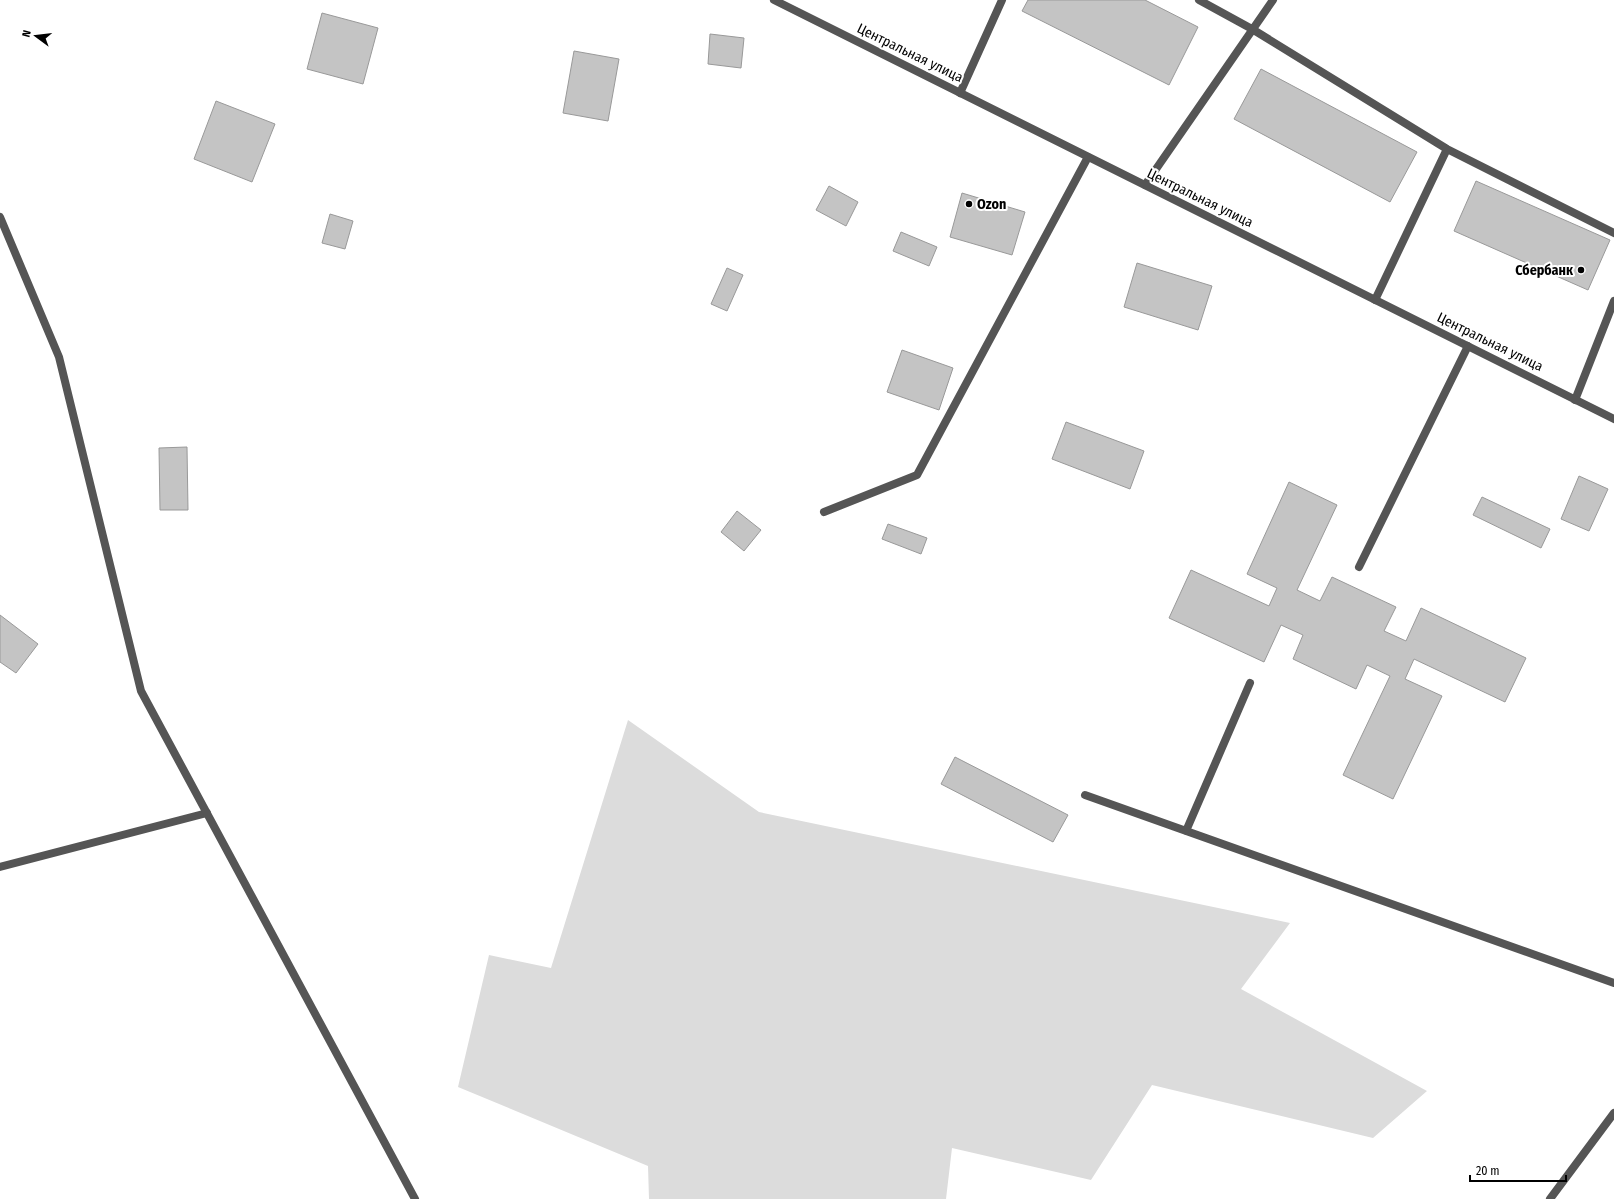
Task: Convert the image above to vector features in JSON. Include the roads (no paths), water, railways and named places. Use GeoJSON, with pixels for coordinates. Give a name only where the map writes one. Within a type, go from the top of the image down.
{"type":"FeatureCollection","features":[{"type":"Feature","properties":{"kind":"street","name":"Центральная улица"},"geometry":{"type":"LineString","coordinates":[[774,0],[1614,419]]}},
{"type":"Feature","properties":{"kind":"street"},"geometry":{"type":"LineString","coordinates":[[960,93],[1002,0]]}},
{"type":"Feature","properties":{"kind":"street"},"geometry":{"type":"LineString","coordinates":[[1199,0],[1252,29],[1447,149],[1614,233]]}},
{"type":"Feature","properties":{"kind":"street"},"geometry":{"type":"LineString","coordinates":[[1145,185],[1273,0]]}},
{"type":"Feature","properties":{"kind":"street"},"geometry":{"type":"LineString","coordinates":[[1375,300],[1447,149]]}},
{"type":"Feature","properties":{"kind":"street"},"geometry":{"type":"LineString","coordinates":[[824,512],[917,476],[1088,157]]}},
{"type":"Feature","properties":{"kind":"street"},"geometry":{"type":"LineString","coordinates":[[0,217],[59,357],[140,691],[415,1199]]}},
{"type":"Feature","properties":{"kind":"street"},"geometry":{"type":"LineString","coordinates":[[1576,400],[1614,301]]}},
{"type":"Feature","properties":{"kind":"street"},"geometry":{"type":"LineString","coordinates":[[1359,566],[1468,346]]}},
{"type":"Feature","properties":{"kind":"street"},"geometry":{"type":"LineString","coordinates":[[1186,831],[1250,682]]}},
{"type":"Feature","properties":{"kind":"street"},"geometry":{"type":"LineString","coordinates":[[1085,796],[1614,982]]}},
{"type":"Feature","properties":{"kind":"street"},"geometry":{"type":"LineString","coordinates":[[0,867],[207,813]]}},
{"type":"Feature","properties":{"kind":"street"},"geometry":{"type":"LineString","coordinates":[[1550,1199],[1614,1113]]}},
{"type":"Feature","properties":{"kind":"place","name":"Ozon"},"geometry":{"type":"Point","coordinates":[969,204]}},
{"type":"Feature","properties":{"kind":"place","name":"Сбербанк"},"geometry":{"type":"Point","coordinates":[1581,270]}}]}
